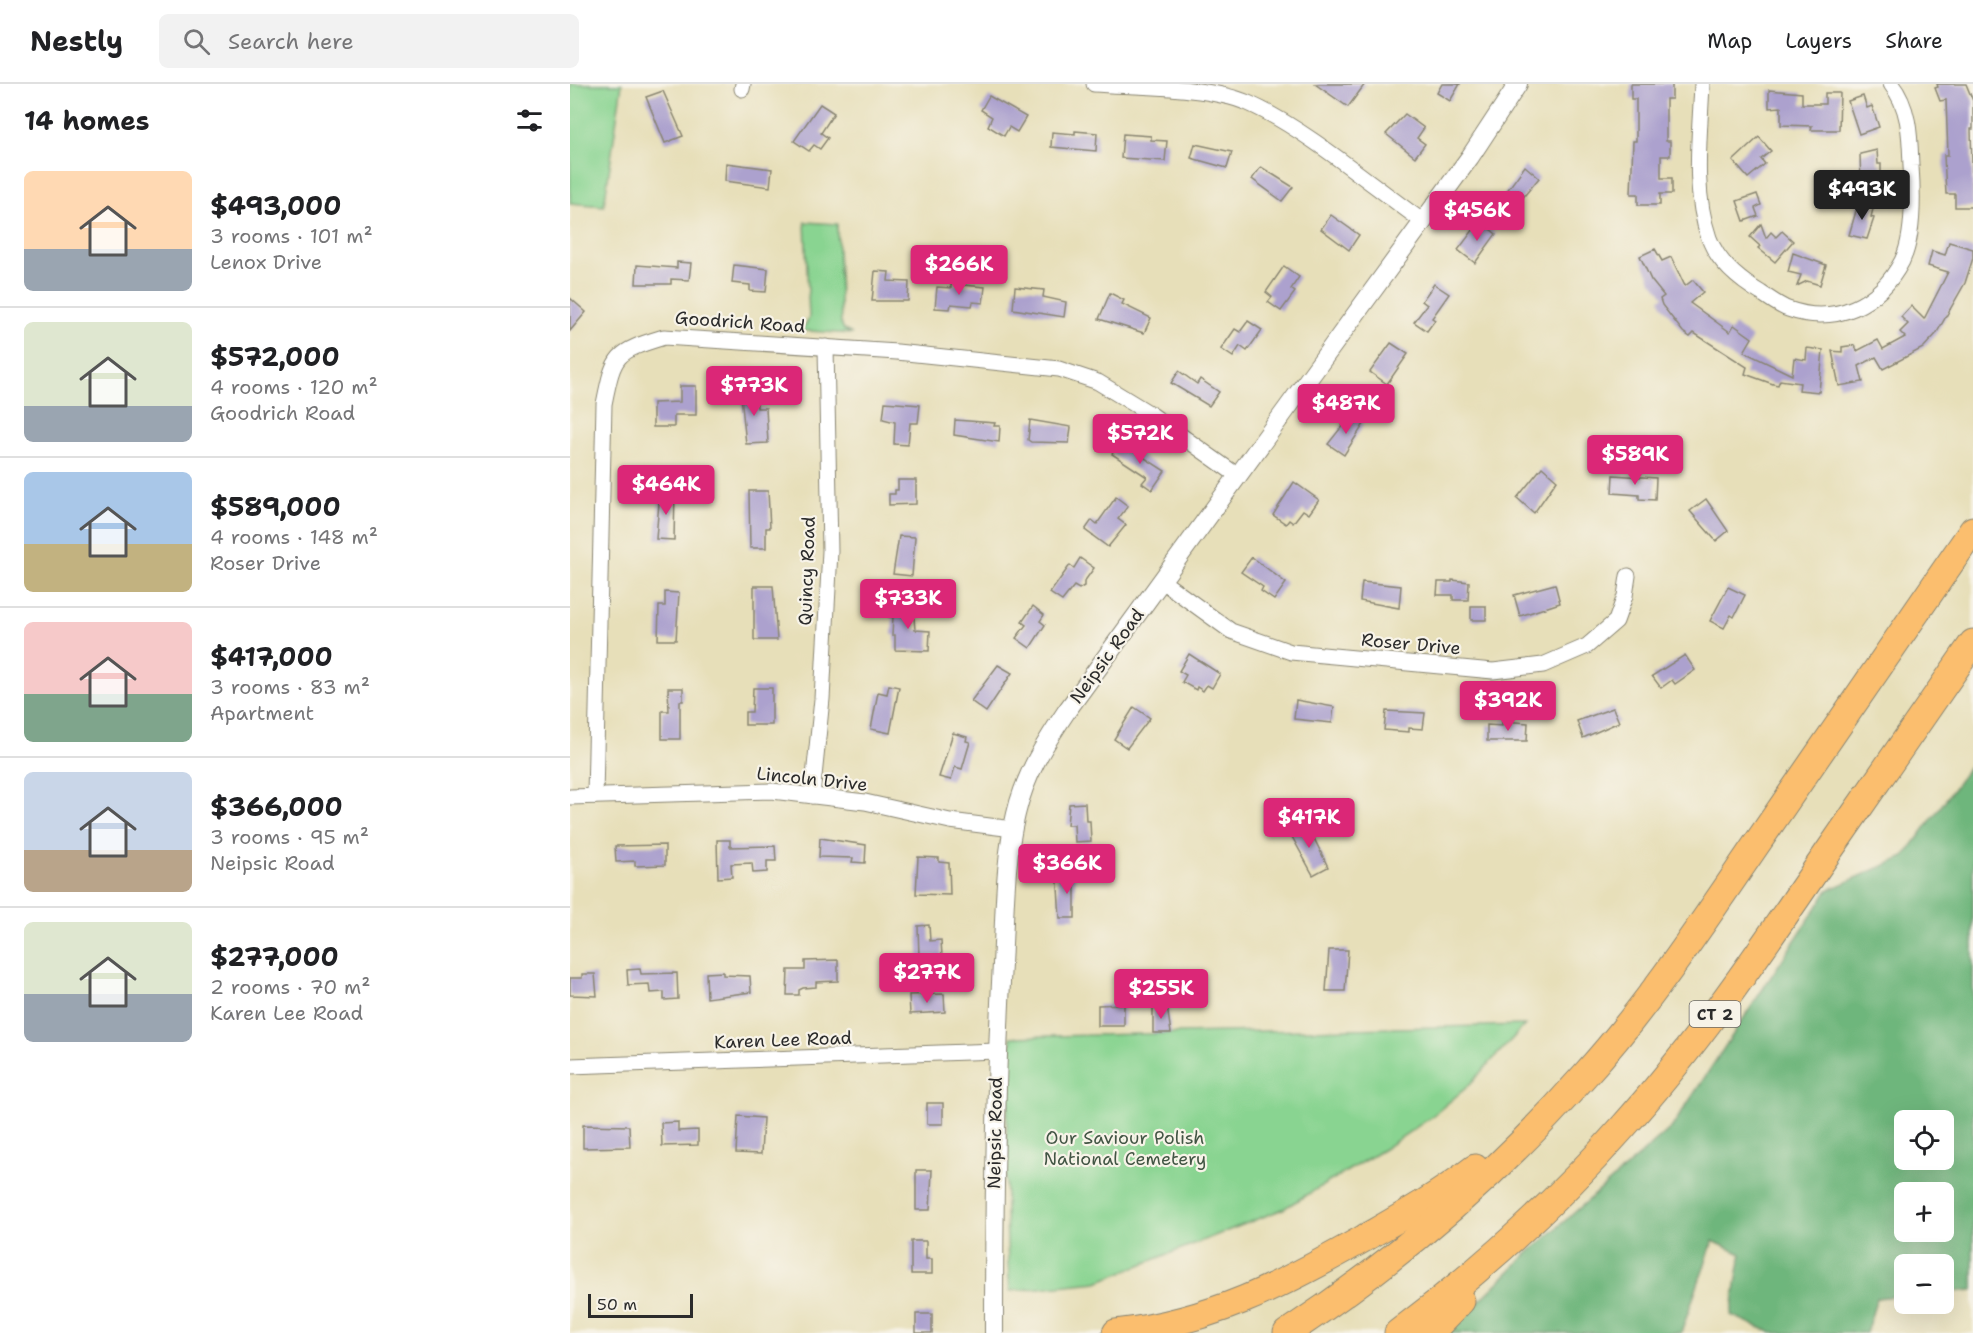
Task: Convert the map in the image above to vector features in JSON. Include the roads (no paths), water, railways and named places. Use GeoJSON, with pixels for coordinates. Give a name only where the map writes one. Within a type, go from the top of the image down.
{"type":"FeatureCollection","features":[{"type":"Feature","properties":{"kind":"highway"},"geometry":{"type":"LineString","coordinates":[[1287,1333],[1410,1245],[1474,1189],[1538,1127],[1605,1053],[1665,975],[1973,530]]}},
{"type":"Feature","properties":{"kind":"highway","name":"CT 2"},"geometry":{"type":"LineString","coordinates":[[1398,1333],[1462,1283],[1519,1233],[1609,1143],[1696,1038],[1769,938],[1973,643]]}},
{"type":"Feature","properties":{"kind":"highway"},"geometry":{"type":"LineString","coordinates":[[1116,1333],[1199,1316],[1237,1305],[1276,1287],[1417,1207],[1467,1174],[1515,1137],[1538,1127]]}},
{"type":"Feature","properties":{"kind":"highway"},"geometry":{"type":"LineString","coordinates":[[1430,1333],[1519,1233]]}},
{"type":"Feature","properties":{"kind":"street"},"geometry":{"type":"LineString","coordinates":[[1094,84],[1203,93],[1246,102],[1295,130],[1422,221]]}},
{"type":"Feature","properties":{"kind":"street","name":"Neipsic Road"},"geometry":{"type":"LineString","coordinates":[[994,1333],[997,1051],[1013,829],[1029,772],[1041,750],[1504,108],[1518,84]]}},
{"type":"Feature","properties":{"kind":"street"},"geometry":{"type":"LineString","coordinates":[[1702,84],[1699,193],[1709,240],[1734,277],[1787,309],[1822,317],[1853,311],[1883,288],[1902,259],[1914,204],[1909,122],[1899,94],[1891,84]]}},
{"type":"Feature","properties":{"kind":"street","name":"Goodrich Road"},"geometry":{"type":"LineString","coordinates":[[595,796],[604,404],[612,364],[629,348],[664,337],[826,347],[1059,369],[1098,382],[1152,415],[1238,476]]}},
{"type":"Feature","properties":{"kind":"street","name":"Quincy Road"},"geometry":{"type":"LineString","coordinates":[[812,796],[822,699],[830,551],[826,347]]}},
{"type":"Feature","properties":{"kind":"street","name":"Roser Drive"},"geometry":{"type":"LineString","coordinates":[[1162,582],[1231,631],[1291,652],[1493,671],[1543,665],[1587,646],[1616,621],[1625,596],[1628,576]]}},
{"type":"Feature","properties":{"kind":"street","name":"Lincoln Drive"},"geometry":{"type":"LineString","coordinates":[[570,797],[772,791],[865,802],[950,821],[1013,829]]}},
{"type":"Feature","properties":{"kind":"street","name":"Karen Lee Road"},"geometry":{"type":"LineString","coordinates":[[570,1066],[997,1051]]}},
{"type":"Feature","properties":{"kind":"park label","name":"Our Saviour Polish National Cemetery"},"geometry":{"type":"Point","coordinates":[1125,1148]}}]}
